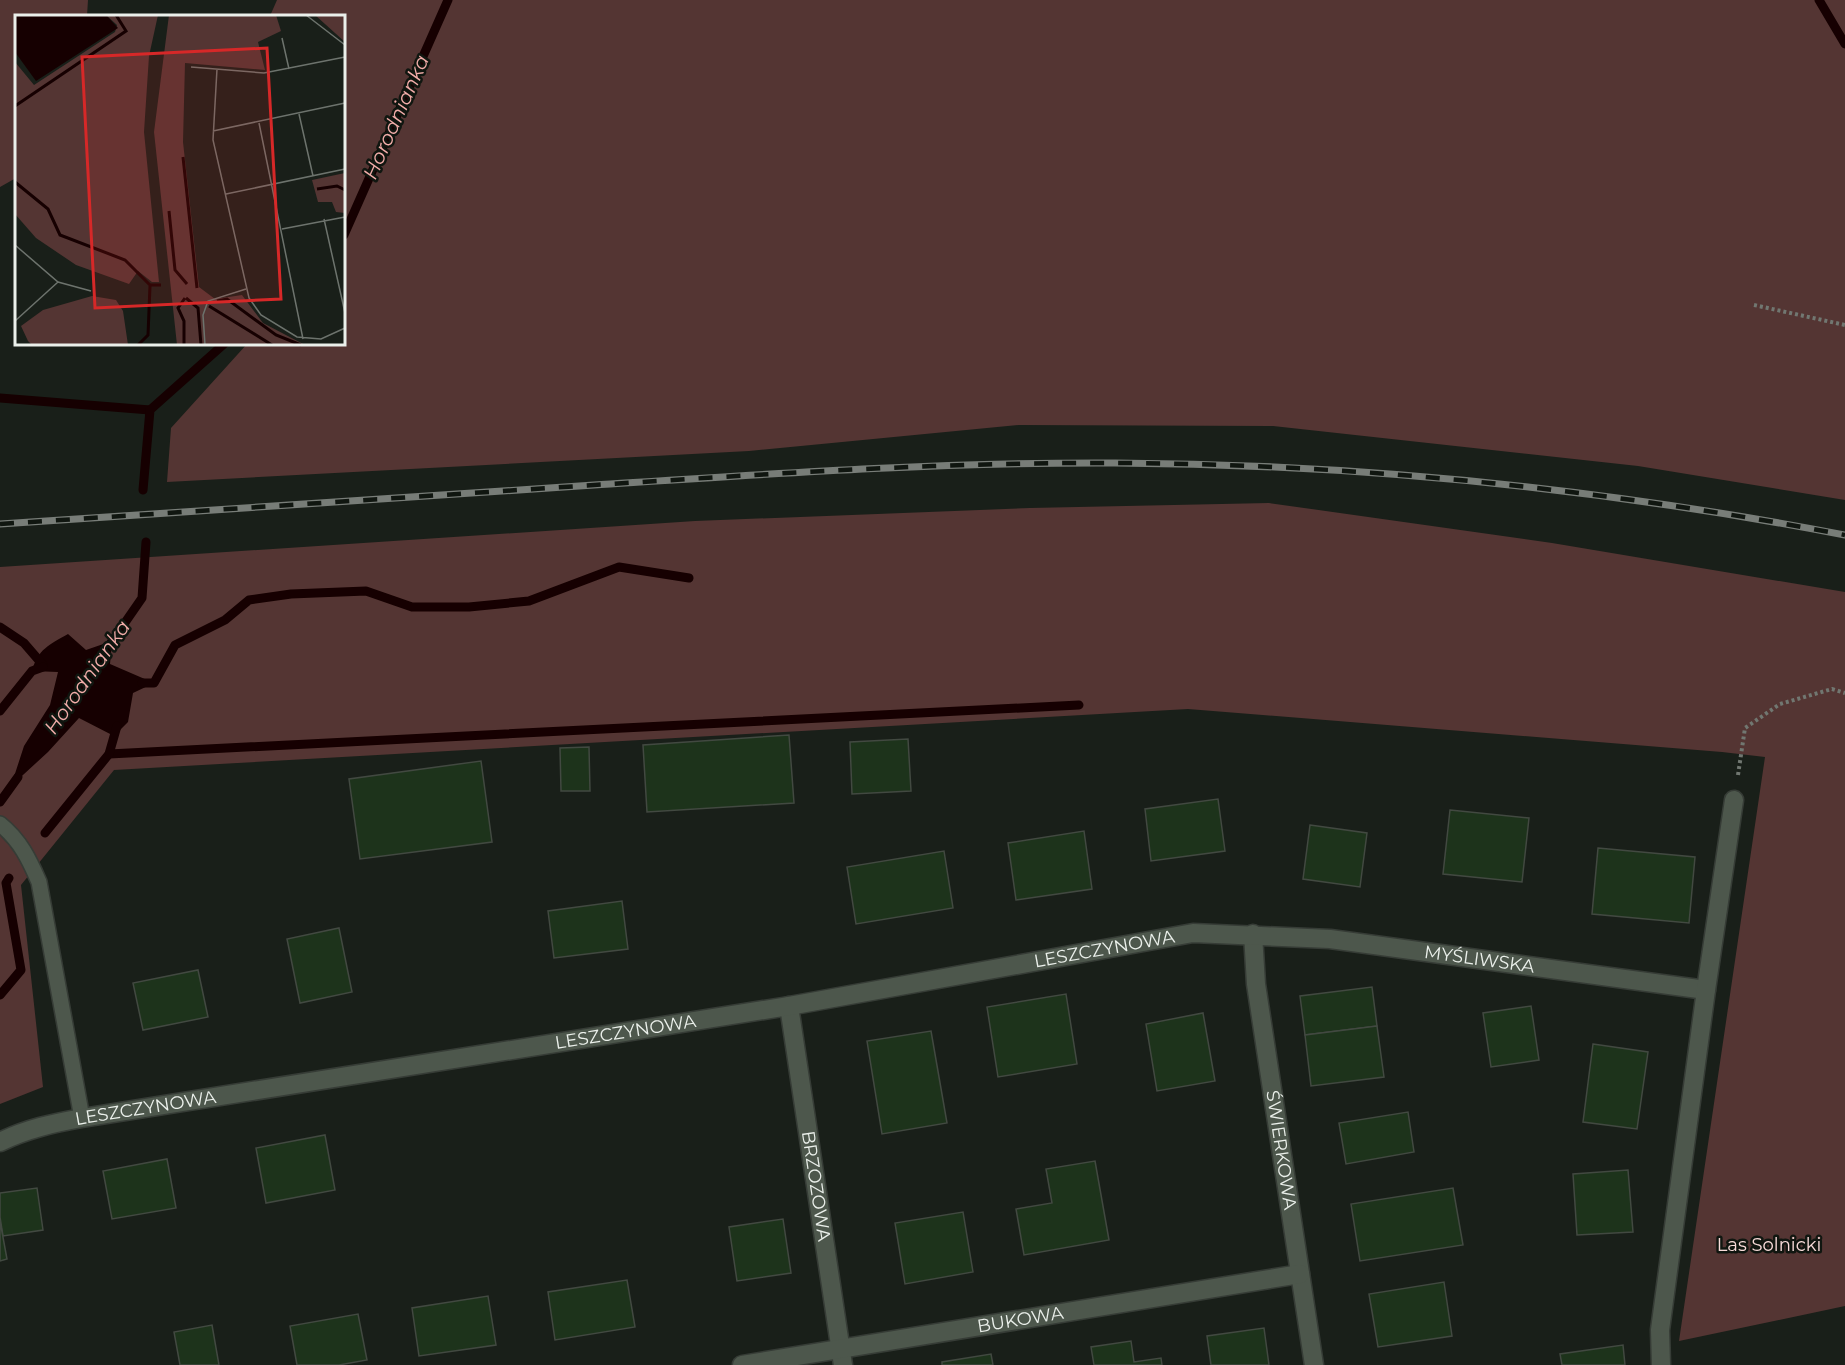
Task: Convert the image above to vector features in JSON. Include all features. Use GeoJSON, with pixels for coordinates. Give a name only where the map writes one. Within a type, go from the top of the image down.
{"type":"FeatureCollection","features":[{"type":"Feature","properties":{"kind":"street"},"geometry":{"type":"LineString","coordinates":[[1661,1365],[1660,1329],[1734,800]]}},
{"type":"Feature","properties":{"kind":"street","name":"LESZCZYNOWA"},"geometry":{"type":"LineString","coordinates":[[0,1142],[16,1134],[82,1118],[789,1006],[1193,933],[1252,934]]}},
{"type":"Feature","properties":{"kind":"street","name":"MYŚLIWSKA"},"geometry":{"type":"LineString","coordinates":[[1252,934],[1330,939],[1706,990]]}},
{"type":"Feature","properties":{"kind":"street","name":"ŚWIERKOWA"},"geometry":{"type":"LineString","coordinates":[[1252,934],[1256,984],[1314,1365]]}},
{"type":"Feature","properties":{"kind":"street","name":"BRZOZOWA"},"geometry":{"type":"LineString","coordinates":[[789,1006],[842,1357]]}},
{"type":"Feature","properties":{"kind":"street","name":"BUKOWA"},"geometry":{"type":"LineString","coordinates":[[742,1365],[842,1357],[1300,1274]]}},
{"type":"Feature","properties":{"kind":"lane"},"geometry":{"type":"LineString","coordinates":[[0,824],[11,832],[23,847],[39,882],[82,1118]]}},
{"type":"Feature","properties":{"kind":"path"},"geometry":{"type":"LineString","coordinates":[[1754,305],[1845,325]]}},
{"type":"Feature","properties":{"kind":"path"},"geometry":{"type":"LineString","coordinates":[[1734,800],[1744,728],[1780,704],[1832,689],[1845,693]]}},
{"type":"Feature","properties":{"kind":"green space"},"geometry":{"type":"Polygon","coordinates":[[[0,0],[88,0],[87,15],[15,15],[15,179],[0,187],[0,0]]]}},
{"type":"Feature","properties":{"kind":"green space"},"geometry":{"type":"Polygon","coordinates":[[[277,0],[1845,0],[1845,500],[1638,466],[1273,426],[1019,425],[749,451],[167,482],[171,428],[246,345],[345,345],[345,15],[270,15],[277,0]]]}},
{"type":"Feature","properties":{"kind":"green space","name":"Las Solnicki"},"geometry":{"type":"Polygon","coordinates":[[[1269,503],[1552,543],[1845,592],[1845,1306],[1679,1341],[1765,757],[1722,752],[1188,709],[114,770],[21,885],[43,1087],[0,1104],[0,567],[695,521],[1030,508],[1269,503]]]}},
{"type":"Feature","properties":{"kind":"water"},"geometry":{"type":"Polygon","coordinates":[[[68,634],[86,650],[112,641],[110,664],[154,683],[133,693],[128,722],[114,736],[79,718],[48,752],[11,786],[24,746],[50,705],[58,672],[32,671],[34,664],[45,648],[68,634]]]}},
{"type":"Feature","properties":{"kind":"building"},"geometry":{"type":"Polygon","coordinates":[[[789,735],[794,803],[647,812],[643,745],[789,735]]]}},
{"type":"Feature","properties":{"kind":"building"},"geometry":{"type":"Polygon","coordinates":[[[908,739],[911,791],[852,794],[850,742],[908,739]]]}},
{"type":"Feature","properties":{"kind":"building"},"geometry":{"type":"Polygon","coordinates":[[[589,747],[590,791],[561,791],[560,748],[589,747]]]}},
{"type":"Feature","properties":{"kind":"building"},"geometry":{"type":"Polygon","coordinates":[[[481,761],[492,842],[360,859],[349,779],[481,761]]]}},
{"type":"Feature","properties":{"kind":"building"},"geometry":{"type":"Polygon","coordinates":[[[1218,799],[1225,851],[1151,861],[1145,809],[1218,799]]]}},
{"type":"Feature","properties":{"kind":"building"},"geometry":{"type":"Polygon","coordinates":[[[1450,810],[1529,818],[1522,882],[1443,874],[1450,810]]]}},
{"type":"Feature","properties":{"kind":"building"},"geometry":{"type":"Polygon","coordinates":[[[1310,825],[1367,833],[1360,887],[1303,879],[1310,825]]]}},
{"type":"Feature","properties":{"kind":"building"},"geometry":{"type":"Polygon","coordinates":[[[1084,831],[1092,889],[1016,900],[1008,843],[1084,831]]]}},
{"type":"Feature","properties":{"kind":"building"},"geometry":{"type":"Polygon","coordinates":[[[1598,848],[1695,857],[1689,923],[1592,914],[1598,848]]]}},
{"type":"Feature","properties":{"kind":"building"},"geometry":{"type":"Polygon","coordinates":[[[944,851],[953,908],[856,924],[847,867],[944,851]]]}},
{"type":"Feature","properties":{"kind":"building"},"geometry":{"type":"Polygon","coordinates":[[[622,901],[628,949],[554,958],[548,911],[622,901]]]}},
{"type":"Feature","properties":{"kind":"building"},"geometry":{"type":"Polygon","coordinates":[[[339,928],[352,992],[300,1003],[287,939],[339,928]]]}},
{"type":"Feature","properties":{"kind":"building"},"geometry":{"type":"Polygon","coordinates":[[[198,970],[208,1017],[143,1030],[133,983],[198,970]]]}},
{"type":"Feature","properties":{"kind":"building"},"geometry":{"type":"Polygon","coordinates":[[[1372,987],[1377,1026],[1305,1035],[1300,996],[1372,987]]]}},
{"type":"Feature","properties":{"kind":"building"},"geometry":{"type":"Polygon","coordinates":[[[1066,994],[1077,1064],[998,1077],[987,1007],[1066,994]]]}},
{"type":"Feature","properties":{"kind":"building"},"geometry":{"type":"Polygon","coordinates":[[[1531,1006],[1539,1060],[1491,1067],[1483,1013],[1531,1006]]]}},
{"type":"Feature","properties":{"kind":"building"},"geometry":{"type":"Polygon","coordinates":[[[1203,1013],[1215,1081],[1157,1091],[1146,1024],[1203,1013]]]}},
{"type":"Feature","properties":{"kind":"building"},"geometry":{"type":"Polygon","coordinates":[[[1377,1026],[1384,1077],[1311,1086],[1305,1035],[1377,1026]]]}},
{"type":"Feature","properties":{"kind":"building"},"geometry":{"type":"Polygon","coordinates":[[[931,1031],[947,1123],[882,1134],[867,1041],[931,1031]]]}},
{"type":"Feature","properties":{"kind":"building"},"geometry":{"type":"Polygon","coordinates":[[[1593,1044],[1648,1052],[1637,1129],[1583,1122],[1593,1044]]]}},
{"type":"Feature","properties":{"kind":"building"},"geometry":{"type":"Polygon","coordinates":[[[1408,1112],[1414,1152],[1346,1164],[1339,1123],[1408,1112]]]}},
{"type":"Feature","properties":{"kind":"building"},"geometry":{"type":"Polygon","coordinates":[[[325,1135],[335,1190],[266,1203],[256,1148],[325,1135]]]}},
{"type":"Feature","properties":{"kind":"building"},"geometry":{"type":"Polygon","coordinates":[[[167,1159],[176,1208],[112,1219],[103,1171],[167,1159]]]}},
{"type":"Feature","properties":{"kind":"building"},"geometry":{"type":"Polygon","coordinates":[[[1095,1161],[1109,1240],[1024,1255],[1016,1209],[1052,1203],[1046,1169],[1095,1161]]]}},
{"type":"Feature","properties":{"kind":"building"},"geometry":{"type":"Polygon","coordinates":[[[1628,1170],[1633,1232],[1577,1235],[1573,1174],[1628,1170]]]}},
{"type":"Feature","properties":{"kind":"building"},"geometry":{"type":"Polygon","coordinates":[[[37,1188],[43,1230],[3,1236],[0,1193],[37,1188]]]}},
{"type":"Feature","properties":{"kind":"building"},"geometry":{"type":"Polygon","coordinates":[[[1453,1188],[1463,1245],[1360,1261],[1351,1204],[1453,1188]]]}},
{"type":"Feature","properties":{"kind":"building"},"geometry":{"type":"Polygon","coordinates":[[[963,1212],[973,1272],[905,1284],[895,1223],[963,1212]]]}},
{"type":"Feature","properties":{"kind":"building"},"geometry":{"type":"Polygon","coordinates":[[[783,1219],[791,1273],[737,1281],[729,1227],[783,1219]]]}},
{"type":"Feature","properties":{"kind":"building"},"geometry":{"type":"Polygon","coordinates":[[[0,1221],[7,1259],[0,1261],[0,1221]]]}},
{"type":"Feature","properties":{"kind":"building"},"geometry":{"type":"Polygon","coordinates":[[[627,1280],[635,1327],[555,1340],[548,1292],[627,1280]]]}},
{"type":"Feature","properties":{"kind":"building"},"geometry":{"type":"Polygon","coordinates":[[[1444,1282],[1452,1336],[1378,1347],[1369,1294],[1444,1282]]]}},
{"type":"Feature","properties":{"kind":"building"},"geometry":{"type":"Polygon","coordinates":[[[488,1296],[496,1345],[419,1356],[412,1308],[488,1296]]]}},
{"type":"Feature","properties":{"kind":"building"},"geometry":{"type":"Polygon","coordinates":[[[358,1314],[367,1360],[339,1365],[297,1365],[290,1326],[358,1314]]]}},
{"type":"Feature","properties":{"kind":"building"},"geometry":{"type":"Polygon","coordinates":[[[212,1325],[219,1365],[180,1365],[174,1332],[212,1325]]]}},
{"type":"Feature","properties":{"kind":"building"},"geometry":{"type":"Polygon","coordinates":[[[1264,1328],[1269,1365],[1211,1365],[1207,1336],[1264,1328]]]}},
{"type":"Feature","properties":{"kind":"building"},"geometry":{"type":"Polygon","coordinates":[[[1131,1341],[1134,1362],[1161,1358],[1162,1365],[1094,1365],[1091,1347],[1131,1341]]]}},
{"type":"Feature","properties":{"kind":"building"},"geometry":{"type":"Polygon","coordinates":[[[1623,1345],[1625,1365],[1562,1365],[1560,1354],[1623,1345]]]}},
{"type":"Feature","properties":{"kind":"building"},"geometry":{"type":"Polygon","coordinates":[[[991,1354],[993,1365],[942,1365],[942,1362],[991,1354]]]}},
{"type":"Feature","properties":{"kind":"waterway","name":"Horodnianka"},"geometry":{"type":"LineString","coordinates":[[345,233],[448,0]]}},
{"type":"Feature","properties":{"kind":"waterway"},"geometry":{"type":"LineString","coordinates":[[1819,0],[1845,44]]}},
{"type":"Feature","properties":{"kind":"waterway","name":"Horodnianka"},"geometry":{"type":"LineString","coordinates":[[143,490],[150,410],[223,345]]}},
{"type":"Feature","properties":{"kind":"waterway"},"geometry":{"type":"LineString","coordinates":[[0,398],[150,410]]}},
{"type":"Feature","properties":{"kind":"waterway","name":"Horodnianka"},"geometry":{"type":"LineString","coordinates":[[106,650],[142,598],[146,542]]}},
{"type":"Feature","properties":{"kind":"waterway"},"geometry":{"type":"LineString","coordinates":[[142,683],[154,683],[175,645],[225,620],[249,600],[291,594],[366,591],[412,607],[469,607],[529,601],[619,567],[689,578]]}},
{"type":"Feature","properties":{"kind":"waterway"},"geometry":{"type":"LineString","coordinates":[[0,627],[24,643],[43,665]]}},
{"type":"Feature","properties":{"kind":"waterway"},"geometry":{"type":"LineString","coordinates":[[0,711],[32,671],[43,667]]}},
{"type":"Feature","properties":{"kind":"waterway"},"geometry":{"type":"LineString","coordinates":[[109,754],[1079,705]]}},
{"type":"Feature","properties":{"kind":"waterway"},"geometry":{"type":"LineString","coordinates":[[45,833],[109,754],[117,726]]}},
{"type":"Feature","properties":{"kind":"waterway","name":"Horodnianka"},"geometry":{"type":"LineString","coordinates":[[0,802],[18,777]]}},
{"type":"Feature","properties":{"kind":"waterway"},"geometry":{"type":"LineString","coordinates":[[0,995],[21,970],[6,883],[9,878]]}},
{"type":"Feature","properties":{"kind":"railway"},"geometry":{"type":"LineString","coordinates":[[0,524],[789,473],[985,464],[1115,463],[1298,468],[1482,482],[1664,504],[1845,535]]}}]}
